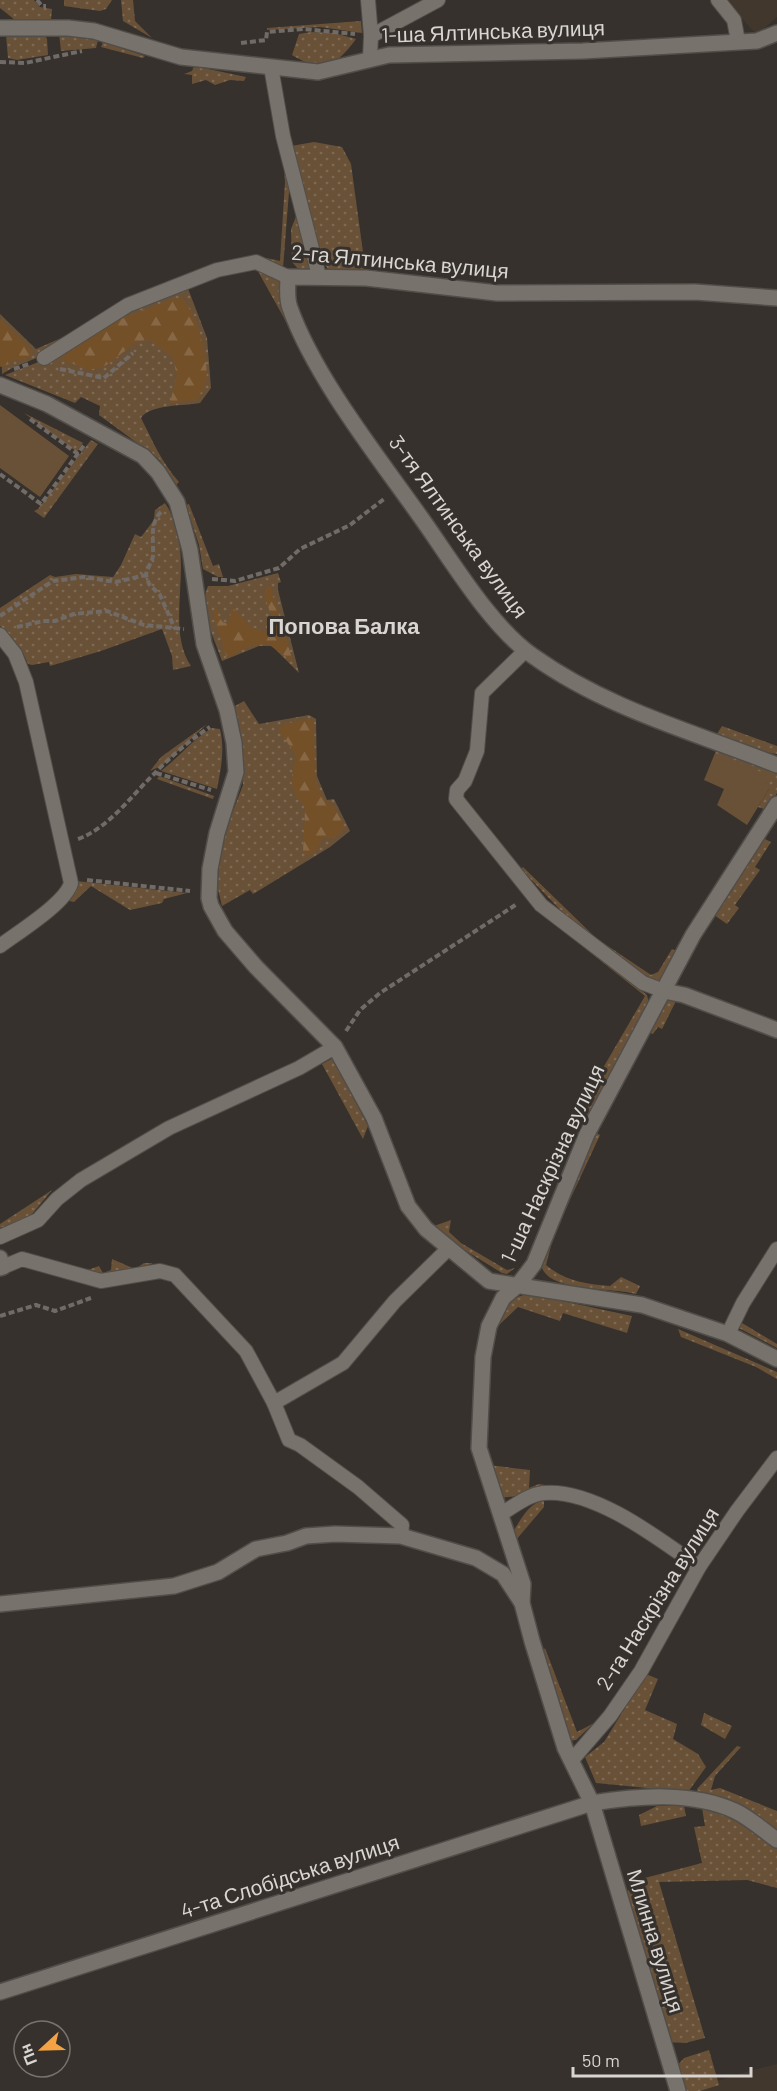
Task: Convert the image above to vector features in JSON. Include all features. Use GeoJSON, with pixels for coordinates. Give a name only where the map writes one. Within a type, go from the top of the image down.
{"type":"FeatureCollection","features":[{"type":"Feature","properties":{"kind":"street","name":"1-ша Ялтинська вулиця"},"geometry":{"type":"LineString","coordinates":[[0,28],[68,28],[94,31],[181,57],[323,71],[370,57],[583,51],[765,39],[777,33]]}},
{"type":"Feature","properties":{"kind":"street","name":"2-га Ялтинська вулиця"},"geometry":{"type":"LineString","coordinates":[[288,277],[366,278],[497,293],[695,292],[777,298]]}},
{"type":"Feature","properties":{"kind":"street","name":"3-тя Ялтинська вулиця"},"geometry":{"type":"LineString","coordinates":[[288,277],[288,304],[308,348],[329,384],[484,605],[525,651],[578,686],[621,706],[777,765]]}},
{"type":"Feature","properties":{"kind":"street"},"geometry":{"type":"LineString","coordinates":[[0,385],[96,429],[149,461],[177,502],[190,550],[200,628],[228,719],[236,772],[217,833],[209,890],[211,906],[225,931],[256,967],[335,1047],[374,1118],[408,1206],[426,1229],[489,1281],[642,1305],[728,1334],[777,1359]]}},
{"type":"Feature","properties":{"kind":"street","name":"1-ша Наскрізна вулиця"},"geometry":{"type":"LineString","coordinates":[[592,1803],[565,1748],[522,1603],[523,1584],[480,1453],[482,1372],[486,1336],[503,1298],[518,1285],[534,1264],[587,1134],[703,917],[777,804]]}},
{"type":"Feature","properties":{"kind":"street"},"geometry":{"type":"LineString","coordinates":[[664,991],[684,995],[777,1030]]}},
{"type":"Feature","properties":{"kind":"street"},"geometry":{"type":"LineString","coordinates":[[0,1604],[174,1586],[218,1572],[256,1549],[287,1543],[306,1536],[401,1536],[476,1558],[503,1574],[522,1603]]}},
{"type":"Feature","properties":{"kind":"street","name":"4-та Слобідська вулиця"},"geometry":{"type":"LineString","coordinates":[[0,1992],[592,1803],[637,1797],[688,1799],[712,1803],[736,1811],[777,1840]]}},
{"type":"Feature","properties":{"kind":"street","name":"Млинна вулиця"},"geometry":{"type":"LineString","coordinates":[[592,1803],[678,2091]]}},
{"type":"Feature","properties":{"kind":"lane"},"geometry":{"type":"LineString","coordinates":[[368,0],[370,57]]}},
{"type":"Feature","properties":{"kind":"lane"},"geometry":{"type":"LineString","coordinates":[[371,36],[438,0]]}},
{"type":"Feature","properties":{"kind":"lane"},"geometry":{"type":"LineString","coordinates":[[718,0],[734,20],[738,41]]}},
{"type":"Feature","properties":{"kind":"lane"},"geometry":{"type":"LineString","coordinates":[[271,67],[283,136],[319,276]]}},
{"type":"Feature","properties":{"kind":"lane","name":"2-га Ялтинська вулиця"},"geometry":{"type":"LineString","coordinates":[[47,364],[128,305],[217,270],[255,262],[288,277]]}},
{"type":"Feature","properties":{"kind":"lane"},"geometry":{"type":"LineString","coordinates":[[0,635],[15,654],[26,682],[70,878],[68,891],[0,946]]}},
{"type":"Feature","properties":{"kind":"lane"},"geometry":{"type":"LineString","coordinates":[[525,651],[482,693],[477,751],[473,765],[455,795],[464,812],[531,894],[569,928],[643,983],[664,991]]}},
{"type":"Feature","properties":{"kind":"lane"},"geometry":{"type":"LineString","coordinates":[[0,1237],[38,1220],[57,1199],[81,1180],[169,1128],[299,1068],[335,1047]]}},
{"type":"Feature","properties":{"kind":"lane"},"geometry":{"type":"LineString","coordinates":[[274,1402],[343,1363],[395,1300],[448,1249]]}},
{"type":"Feature","properties":{"kind":"lane"},"geometry":{"type":"LineString","coordinates":[[728,1334],[743,1303],[777,1249]]}},
{"type":"Feature","properties":{"kind":"lane"},"geometry":{"type":"LineString","coordinates":[[1,1264],[22,1259],[101,1281],[160,1270],[175,1275],[246,1351],[274,1402],[290,1440],[358,1486],[402,1525],[401,1536]]}},
{"type":"Feature","properties":{"kind":"lane","name":"2-га Наскрізна вулиця"},"geometry":{"type":"LineString","coordinates":[[572,1760],[610,1716],[641,1671],[699,1567],[737,1510],[777,1458]]}},
{"type":"Feature","properties":{"kind":"lane"},"geometry":{"type":"LineString","coordinates":[[501,1514],[529,1497],[543,1493],[576,1498],[634,1522],[699,1567]]}},
{"type":"Feature","properties":{"kind":"path"},"geometry":{"type":"LineString","coordinates":[[233,44],[266,40],[267,32],[303,29],[371,36]]}},
{"type":"Feature","properties":{"kind":"path"},"geometry":{"type":"LineString","coordinates":[[0,62],[25,63],[86,51]]}},
{"type":"Feature","properties":{"kind":"path"},"geometry":{"type":"LineString","coordinates":[[10,371],[27,365],[47,364],[104,378],[133,353]]}},
{"type":"Feature","properties":{"kind":"path"},"geometry":{"type":"LineString","coordinates":[[27,365],[32,370]]}},
{"type":"Feature","properties":{"kind":"path"},"geometry":{"type":"LineString","coordinates":[[20,412],[78,454]]}},
{"type":"Feature","properties":{"kind":"path"},"geometry":{"type":"LineString","coordinates":[[0,474],[41,504],[96,429]]}},
{"type":"Feature","properties":{"kind":"path"},"geometry":{"type":"LineString","coordinates":[[235,581],[279,568],[300,549],[350,525],[400,487]]}},
{"type":"Feature","properties":{"kind":"path"},"geometry":{"type":"LineString","coordinates":[[175,630],[160,594],[149,584],[146,575],[153,556],[150,544],[156,518],[177,502]]}},
{"type":"Feature","properties":{"kind":"path"},"geometry":{"type":"LineString","coordinates":[[0,616],[53,580],[84,577],[116,582],[146,575]]}},
{"type":"Feature","properties":{"kind":"path"},"geometry":{"type":"LineString","coordinates":[[0,635],[21,625],[55,621],[74,614],[107,611],[144,625],[175,630],[200,628]]}},
{"type":"Feature","properties":{"kind":"path"},"geometry":{"type":"LineString","coordinates":[[62,843],[88,835],[118,812],[155,772],[174,758],[188,741],[228,719]]}},
{"type":"Feature","properties":{"kind":"path"},"geometry":{"type":"LineString","coordinates":[[155,772],[229,797]]}},
{"type":"Feature","properties":{"kind":"path"},"geometry":{"type":"LineString","coordinates":[[70,878],[187,891],[209,890]]}},
{"type":"Feature","properties":{"kind":"path"},"geometry":{"type":"LineString","coordinates":[[345,1031],[360,1010],[380,993],[531,894]]}},
{"type":"Feature","properties":{"kind":"path"},"geometry":{"type":"LineString","coordinates":[[0,1316],[36,1305],[55,1311],[98,1296]]}},
{"type":"Feature","properties":{"kind":"shaded area"},"geometry":{"type":"Polygon","coordinates":[[[0,0],[34,0],[40,7],[52,9],[51,20],[15,20],[0,8],[0,0]]]}},
{"type":"Feature","properties":{"kind":"shaded area"},"geometry":{"type":"Polygon","coordinates":[[[64,0],[112,0],[106,9],[100,11],[64,6],[64,0]]]}},
{"type":"Feature","properties":{"kind":"shaded area"},"geometry":{"type":"Polygon","coordinates":[[[121,0],[133,0],[135,21],[152,38],[123,21],[121,0]]]}},
{"type":"Feature","properties":{"kind":"shaded area"},"geometry":{"type":"Polygon","coordinates":[[[725,0],[777,0],[777,17],[757,35],[725,0]]]}},
{"type":"Feature","properties":{"kind":"shaded area"},"geometry":{"type":"Polygon","coordinates":[[[361,21],[362,33],[320,27],[267,30],[267,28],[361,21]]]}},
{"type":"Feature","properties":{"kind":"shaded area"},"geometry":{"type":"Polygon","coordinates":[[[43,32],[47,39],[48,55],[17,60],[8,58],[6,35],[43,32]]]}},
{"type":"Feature","properties":{"kind":"shaded area"},"geometry":{"type":"Polygon","coordinates":[[[59,33],[98,40],[96,48],[61,51],[59,33]]]}},
{"type":"Feature","properties":{"kind":"shaded area"},"geometry":{"type":"Polygon","coordinates":[[[334,33],[356,39],[335,61],[321,65],[312,64],[292,55],[299,34],[334,33]]]}},
{"type":"Feature","properties":{"kind":"shaded area"},"geometry":{"type":"Polygon","coordinates":[[[103,42],[145,56],[143,58],[101,47],[103,42]]]}},
{"type":"Feature","properties":{"kind":"shaded area"},"geometry":{"type":"Polygon","coordinates":[[[194,66],[246,77],[244,81],[230,80],[215,85],[206,80],[192,84],[192,75],[184,74],[192,71],[194,66]]]}},
{"type":"Feature","properties":{"kind":"shaded area"},"geometry":{"type":"Polygon","coordinates":[[[314,142],[342,147],[351,164],[366,274],[340,273],[328,269],[320,257],[291,146],[314,142]]]}},
{"type":"Feature","properties":{"kind":"shaded area"},"geometry":{"type":"Polygon","coordinates":[[[283,150],[290,179],[283,268],[270,266],[197,274],[237,258],[256,257],[280,261],[285,182],[283,150]]]}},
{"type":"Feature","properties":{"kind":"shaded area"},"geometry":{"type":"Polygon","coordinates":[[[297,214],[314,269],[300,271],[292,262],[291,229],[297,214]]]}},
{"type":"Feature","properties":{"kind":"shaded area"},"geometry":{"type":"Polygon","coordinates":[[[255,264],[284,278],[313,370],[255,266],[187,286],[207,338],[211,388],[200,403],[159,408],[145,413],[141,418],[162,459],[179,482],[176,485],[159,459],[99,415],[100,406],[81,397],[75,403],[5,375],[54,356],[114,315],[222,270],[255,264]]]}},
{"type":"Feature","properties":{"kind":"shaded area"},"geometry":{"type":"Polygon","coordinates":[[[0,314],[36,349],[68,335],[70,338],[44,355],[2,374],[0,314]]]}},
{"type":"Feature","properties":{"kind":"shaded area"},"geometry":{"type":"Polygon","coordinates":[[[0,405],[69,456],[40,497],[0,468],[0,405]]]}},
{"type":"Feature","properties":{"kind":"shaded area"},"geometry":{"type":"Polygon","coordinates":[[[24,413],[83,443],[77,452],[24,413]]]}},
{"type":"Feature","properties":{"kind":"shaded area"},"geometry":{"type":"Polygon","coordinates":[[[91,440],[98,444],[44,518],[34,511],[38,509],[91,440]]]}},
{"type":"Feature","properties":{"kind":"shaded area"},"geometry":{"type":"Polygon","coordinates":[[[165,503],[175,523],[180,545],[180,629],[183,649],[191,666],[173,670],[172,656],[162,629],[50,666],[49,662],[28,664],[22,651],[0,626],[0,608],[50,575],[55,577],[76,574],[113,577],[135,534],[141,537],[154,520],[155,510],[165,503]]]}},
{"type":"Feature","properties":{"kind":"shaded area"},"geometry":{"type":"Polygon","coordinates":[[[189,504],[213,566],[219,564],[223,577],[218,577],[203,569],[199,545],[186,505],[189,504]]]}},
{"type":"Feature","properties":{"kind":"shaded area"},"geometry":{"type":"Polygon","coordinates":[[[278,573],[281,582],[278,583],[278,590],[299,673],[272,646],[259,646],[222,661],[206,614],[205,595],[208,586],[228,586],[278,573]]]}},
{"type":"Feature","properties":{"kind":"shaded area"},"geometry":{"type":"Polygon","coordinates":[[[244,701],[259,724],[309,715],[316,719],[317,776],[327,800],[334,799],[350,831],[330,847],[253,894],[250,890],[222,906],[217,885],[223,837],[243,785],[235,706],[244,701]]]}},
{"type":"Feature","properties":{"kind":"shaded area"},"geometry":{"type":"Polygon","coordinates":[[[207,724],[163,765],[150,771],[161,757],[207,724]]]}},
{"type":"Feature","properties":{"kind":"shaded area"},"geometry":{"type":"Polygon","coordinates":[[[722,726],[777,746],[777,754],[753,750],[717,734],[722,726]]]}},
{"type":"Feature","properties":{"kind":"shaded area"},"geometry":{"type":"Polygon","coordinates":[[[212,728],[220,729],[222,744],[217,789],[161,771],[198,738],[212,728]]]}},
{"type":"Feature","properties":{"kind":"shaded area"},"geometry":{"type":"Polygon","coordinates":[[[717,749],[777,774],[777,793],[767,810],[758,807],[769,789],[715,753],[717,749]]]}},
{"type":"Feature","properties":{"kind":"shaded area"},"geometry":{"type":"Polygon","coordinates":[[[715,753],[766,774],[769,789],[747,825],[717,805],[724,789],[704,780],[715,753]]]}},
{"type":"Feature","properties":{"kind":"shaded area"},"geometry":{"type":"Polygon","coordinates":[[[159,776],[214,796],[213,799],[157,779],[159,776]]]}},
{"type":"Feature","properties":{"kind":"shaded area"},"geometry":{"type":"Polygon","coordinates":[[[763,838],[771,842],[755,867],[760,870],[735,905],[739,908],[727,924],[714,915],[763,838]]]}},
{"type":"Feature","properties":{"kind":"shaded area"},"geometry":{"type":"Polygon","coordinates":[[[523,867],[596,938],[651,975],[658,972],[672,949],[678,952],[660,986],[572,922],[521,869],[523,867]]]}},
{"type":"Feature","properties":{"kind":"shaded area"},"geometry":{"type":"Polygon","coordinates":[[[76,881],[187,893],[164,899],[162,903],[130,910],[91,886],[74,902],[65,900],[76,881]]]}},
{"type":"Feature","properties":{"kind":"shaded area"},"geometry":{"type":"Polygon","coordinates":[[[529,901],[647,995],[649,1004],[585,1130],[580,1132],[575,1130],[596,1080],[645,996],[538,911],[529,901]]]}},
{"type":"Feature","properties":{"kind":"shaded area"},"geometry":{"type":"Polygon","coordinates":[[[670,998],[677,999],[662,1029],[658,1027],[653,1034],[648,1032],[663,1002],[670,998]]]}},
{"type":"Feature","properties":{"kind":"shaded area"},"geometry":{"type":"Polygon","coordinates":[[[333,1058],[368,1126],[363,1139],[322,1064],[333,1058]]]}},
{"type":"Feature","properties":{"kind":"shaded area"},"geometry":{"type":"Polygon","coordinates":[[[595,1132],[600,1135],[554,1234],[546,1265],[568,1278],[593,1284],[610,1286],[621,1277],[640,1286],[636,1294],[581,1287],[554,1280],[545,1273],[541,1264],[595,1132]]]}},
{"type":"Feature","properties":{"kind":"shaded area"},"geometry":{"type":"Polygon","coordinates":[[[52,1190],[28,1219],[0,1228],[0,1224],[52,1190]]]}},
{"type":"Feature","properties":{"kind":"shaded area"},"geometry":{"type":"Polygon","coordinates":[[[451,1220],[449,1232],[461,1243],[507,1270],[515,1268],[507,1274],[502,1273],[450,1241],[434,1226],[451,1220]]]}},
{"type":"Feature","properties":{"kind":"shaded area"},"geometry":{"type":"Polygon","coordinates":[[[112,1259],[135,1269],[144,1263],[153,1263],[135,1272],[98,1277],[85,1271],[99,1266],[103,1273],[111,1270],[112,1259]]]}},
{"type":"Feature","properties":{"kind":"shaded area"},"geometry":{"type":"Polygon","coordinates":[[[530,1294],[632,1316],[627,1333],[563,1313],[560,1321],[518,1307],[500,1324],[497,1323],[509,1303],[518,1297],[530,1294]]]}},
{"type":"Feature","properties":{"kind":"shaded area"},"geometry":{"type":"Polygon","coordinates":[[[737,1320],[777,1344],[777,1348],[739,1328],[737,1320]]]}},
{"type":"Feature","properties":{"kind":"shaded area"},"geometry":{"type":"Polygon","coordinates":[[[678,1329],[777,1372],[777,1379],[756,1367],[681,1337],[678,1329]]]}},
{"type":"Feature","properties":{"kind":"shaded area"},"geometry":{"type":"Polygon","coordinates":[[[488,1465],[530,1470],[529,1488],[539,1484],[571,1489],[499,1498],[488,1465]]]}},
{"type":"Feature","properties":{"kind":"shaded area"},"geometry":{"type":"Polygon","coordinates":[[[544,1500],[544,1507],[516,1540],[514,1530],[523,1516],[534,1504],[544,1500]]]}},
{"type":"Feature","properties":{"kind":"shaded area"},"geometry":{"type":"Polygon","coordinates":[[[545,1648],[577,1732],[594,1723],[576,1740],[569,1741],[542,1653],[545,1648]]]}},
{"type":"Feature","properties":{"kind":"shaded area"},"geometry":{"type":"Polygon","coordinates":[[[646,1674],[658,1679],[645,1710],[677,1724],[673,1739],[698,1754],[706,1767],[688,1792],[596,1783],[585,1757],[604,1742],[646,1674]]]}},
{"type":"Feature","properties":{"kind":"shaded area"},"geometry":{"type":"Polygon","coordinates":[[[704,1713],[732,1726],[725,1739],[701,1725],[704,1713]]]}},
{"type":"Feature","properties":{"kind":"shaded area"},"geometry":{"type":"Polygon","coordinates":[[[737,1746],[741,1747],[715,1776],[711,1790],[720,1788],[777,1811],[777,1831],[698,1794],[697,1789],[737,1746]]]}},
{"type":"Feature","properties":{"kind":"shaded area"},"geometry":{"type":"Polygon","coordinates":[[[657,1806],[684,1806],[686,1816],[641,1826],[639,1815],[657,1806]]]}},
{"type":"Feature","properties":{"kind":"shaded area"},"geometry":{"type":"Polygon","coordinates":[[[702,1808],[726,1814],[777,1848],[777,1888],[747,1880],[659,1882],[705,2038],[685,2043],[670,2042],[626,1893],[637,1880],[702,1863],[694,1827],[705,1826],[702,1808]]]}},
{"type":"Feature","properties":{"kind":"shaded area"},"geometry":{"type":"Polygon","coordinates":[[[709,2050],[719,2085],[700,2091],[685,2091],[677,2066],[684,2058],[709,2050]]]}},
{"type":"Feature","properties":{"kind":"shaded area"},"geometry":{"type":"Polygon","coordinates":[[[777,2064],[777,2091],[685,2091],[749,2071],[777,2064]]]}},
{"type":"Feature","properties":{"kind":"green space"},"geometry":{"type":"Polygon","coordinates":[[[181,298],[197,325],[206,363],[206,383],[197,400],[170,403],[177,376],[173,358],[150,340],[134,344],[100,368],[88,369],[61,360],[69,350],[95,332],[172,299],[181,298]]]}},
{"type":"Feature","properties":{"kind":"green space"},"geometry":{"type":"Polygon","coordinates":[[[0,319],[30,348],[31,356],[26,360],[14,359],[9,364],[0,367],[0,319]]]}},
{"type":"Feature","properties":{"kind":"green space"},"geometry":{"type":"Polygon","coordinates":[[[268,585],[293,662],[268,644],[250,646],[227,658],[214,616],[215,603],[219,618],[224,623],[229,622],[232,607],[251,627],[271,634],[276,629],[264,595],[268,585]]]}},
{"type":"Feature","properties":{"kind":"green space"},"geometry":{"type":"Polygon","coordinates":[[[307,719],[314,721],[315,780],[323,798],[334,807],[345,828],[334,838],[322,838],[315,852],[306,855],[303,851],[305,811],[303,804],[295,795],[291,780],[296,755],[278,729],[285,724],[307,719]]]}},
{"type":"Feature","properties":{"kind":"district","name":"Попова Балка"},"geometry":{"type":"Point","coordinates":[344,626]}}]}
